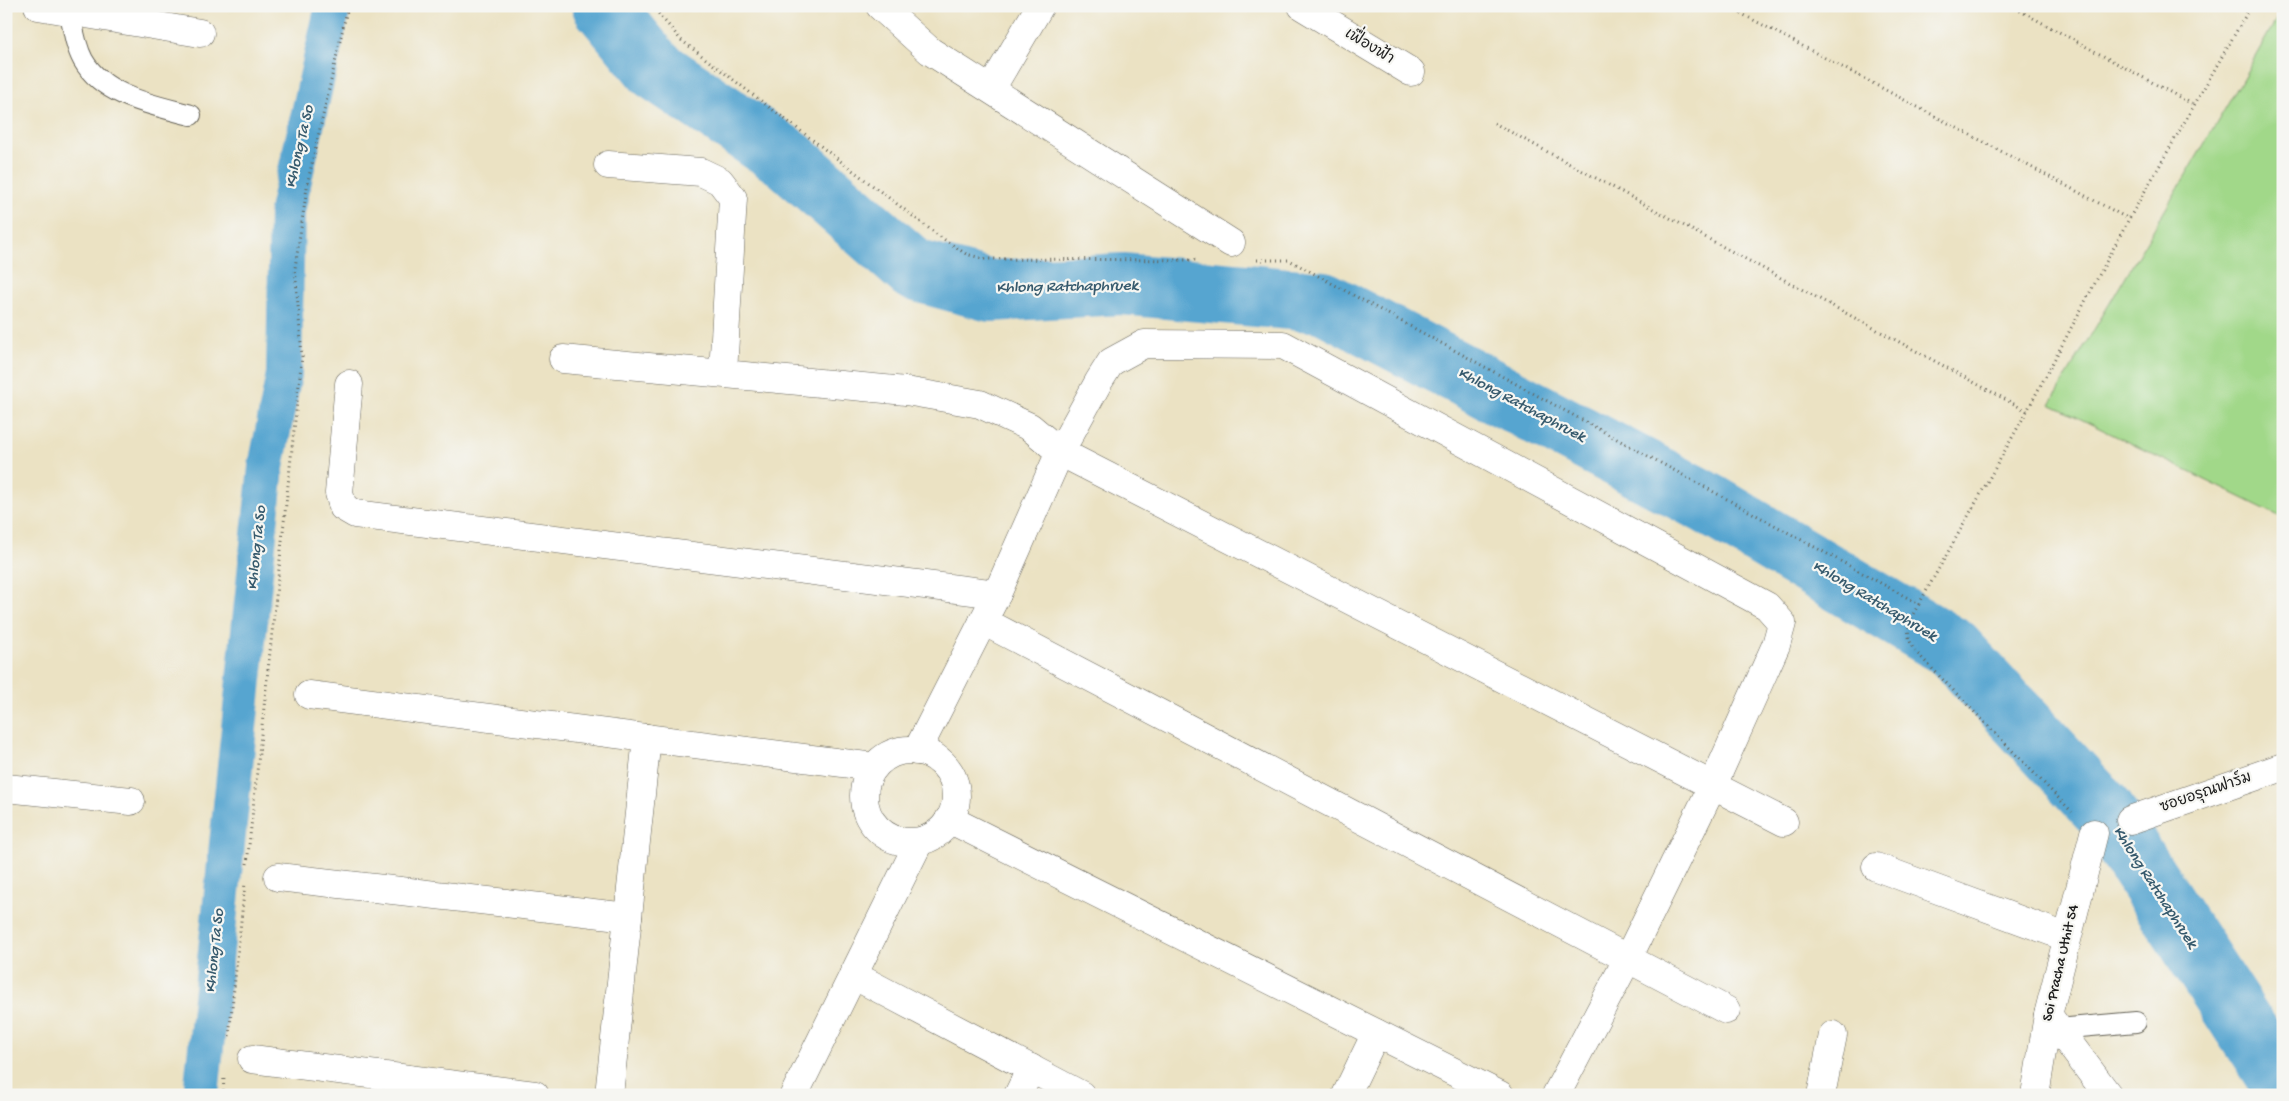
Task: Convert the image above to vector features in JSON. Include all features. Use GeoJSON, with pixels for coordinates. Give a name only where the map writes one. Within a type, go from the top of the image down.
{"type":"FeatureCollection","features":[{"type":"Feature","properties":{"kind":"street"},"geometry":{"type":"LineString","coordinates":[[38,6],[200,33]]}},
{"type":"Feature","properties":{"kind":"street"},"geometry":{"type":"LineString","coordinates":[[880,6],[930,51],[1240,251]]}},
{"type":"Feature","properties":{"kind":"street"},"geometry":{"type":"LineString","coordinates":[[991,89],[1040,6]]}},
{"type":"Feature","properties":{"kind":"street","name":"เฟื่องฟ้า"},"geometry":{"type":"LineString","coordinates":[[1302,6],[1411,72]]}},
{"type":"Feature","properties":{"kind":"street"},"geometry":{"type":"LineString","coordinates":[[608,165],[701,172],[720,181],[733,198],[723,373]]}},
{"type":"Feature","properties":{"kind":"street"},"geometry":{"type":"LineString","coordinates":[[918,751],[997,594],[1060,452],[1110,362],[1144,344],[1283,345],[1768,606],[1782,624],[1776,644],[1713,785],[1628,958],[1556,1095]]}},
{"type":"Feature","properties":{"kind":"street"},"geometry":{"type":"LineString","coordinates":[[563,358],[906,391],[980,404],[1030,427],[1060,452],[1784,822]]}},
{"type":"Feature","properties":{"kind":"street"},"geometry":{"type":"LineString","coordinates":[[349,384],[339,493],[343,507],[355,514],[997,594]]}},
{"type":"Feature","properties":{"kind":"street"},"geometry":{"type":"LineString","coordinates":[[983,621],[1726,1010]]}},
{"type":"Feature","properties":{"kind":"street"},"geometry":{"type":"LineString","coordinates":[[309,695],[874,767]]}},
{"type":"Feature","properties":{"kind":"street"},"geometry":{"type":"LineString","coordinates":[[609,1095],[647,738]]}},
{"type":"Feature","properties":{"kind":"street"},"geometry":{"type":"LineString","coordinates":[[902,751],[918,751],[932,756],[945,766],[953,780],[956,795],[954,811],[934,836],[919,842],[903,842],[888,837],[876,826],[867,813],[864,797],[867,782],[874,767],[886,757],[902,751]]}},
{"type":"Feature","properties":{"kind":"street","name":"ซอยอรุณฟาร์ม"},"geometry":{"type":"LineString","coordinates":[[2130,820],[2283,767]]}},
{"type":"Feature","properties":{"kind":"street"},"geometry":{"type":"LineString","coordinates":[[6,788],[131,800]]}},
{"type":"Feature","properties":{"kind":"street"},"geometry":{"type":"LineString","coordinates":[[949,819],[1500,1095]]}},
{"type":"Feature","properties":{"kind":"street","name":"Soi Pracha Uthit 54"},"geometry":{"type":"LineString","coordinates":[[2035,1095],[2053,1022],[2066,937],[2094,833]]}},
{"type":"Feature","properties":{"kind":"street"},"geometry":{"type":"LineString","coordinates":[[794,1095],[919,842]]}},
{"type":"Feature","properties":{"kind":"street"},"geometry":{"type":"LineString","coordinates":[[1876,867],[2066,937]]}},
{"type":"Feature","properties":{"kind":"street"},"geometry":{"type":"LineString","coordinates":[[278,877],[628,917]]}},
{"type":"Feature","properties":{"kind":"street"},"geometry":{"type":"LineString","coordinates":[[853,975],[1081,1095]]}},
{"type":"Feature","properties":{"kind":"street"},"geometry":{"type":"LineString","coordinates":[[2053,1022],[2108,1095]]}},
{"type":"Feature","properties":{"kind":"street"},"geometry":{"type":"LineString","coordinates":[[1346,1095],[1376,1033]]}},
{"type":"Feature","properties":{"kind":"street"},"geometry":{"type":"LineString","coordinates":[[1822,1095],[1833,1035]]}},
{"type":"Feature","properties":{"kind":"street"},"geometry":{"type":"LineString","coordinates":[[252,1059],[535,1095]]}},
{"type":"Feature","properties":{"kind":"street"},"geometry":{"type":"LineString","coordinates":[[1018,1095],[1031,1068]]}},
{"type":"Feature","properties":{"kind":"lane"},"geometry":{"type":"LineString","coordinates":[[70,12],[74,37],[84,61],[101,81],[131,98],[191,115]]}},
{"type":"Feature","properties":{"kind":"lane"},"geometry":{"type":"LineString","coordinates":[[2053,1022],[2136,1022]]}},
{"type":"Feature","properties":{"kind":"path"},"geometry":{"type":"LineString","coordinates":[[246,871],[302,356],[295,268],[308,182],[348,6]]}},
{"type":"Feature","properties":{"kind":"path"},"geometry":{"type":"LineString","coordinates":[[597,6],[603,7]]}},
{"type":"Feature","properties":{"kind":"path"},"geometry":{"type":"LineString","coordinates":[[652,6],[681,40],[931,230],[966,254],[985,259],[1200,260]]}},
{"type":"Feature","properties":{"kind":"path"},"geometry":{"type":"LineString","coordinates":[[1727,6],[2129,219]]}},
{"type":"Feature","properties":{"kind":"path"},"geometry":{"type":"LineString","coordinates":[[2011,6],[2194,105]]}},
{"type":"Feature","properties":{"kind":"path"},"geometry":{"type":"LineString","coordinates":[[2094,833],[1914,650],[1910,642],[1909,620],[2027,412],[2129,219],[2250,6]]}},
{"type":"Feature","properties":{"kind":"path"},"geometry":{"type":"LineString","coordinates":[[1494,123],[2027,412]]}},
{"type":"Feature","properties":{"kind":"path"},"geometry":{"type":"LineString","coordinates":[[1240,251],[1289,260],[1919,604]]}},
{"type":"Feature","properties":{"kind":"path"},"geometry":{"type":"LineString","coordinates":[[228,1038],[245,881]]}},
{"type":"Feature","properties":{"kind":"path"},"geometry":{"type":"LineString","coordinates":[[223,1095],[225,1076]]}},
{"type":"Feature","properties":{"kind":"green space"},"geometry":{"type":"Polygon","coordinates":[[[2283,8],[2283,518],[2050,404],[2283,8]]]}},
{"type":"Feature","properties":{"kind":"waterway","name":"Khlong Ta So"},"geometry":{"type":"LineString","coordinates":[[201,1095],[266,467],[284,374],[287,211],[333,6]]}},
{"type":"Feature","properties":{"kind":"waterway","name":"Khlong Ratchaphruek"},"geometry":{"type":"LineString","coordinates":[[603,6],[655,69],[788,159],[914,270],[991,291],[1122,284],[1323,302],[1709,504],[1952,648],[2104,811],[2283,1086]]}}]}
